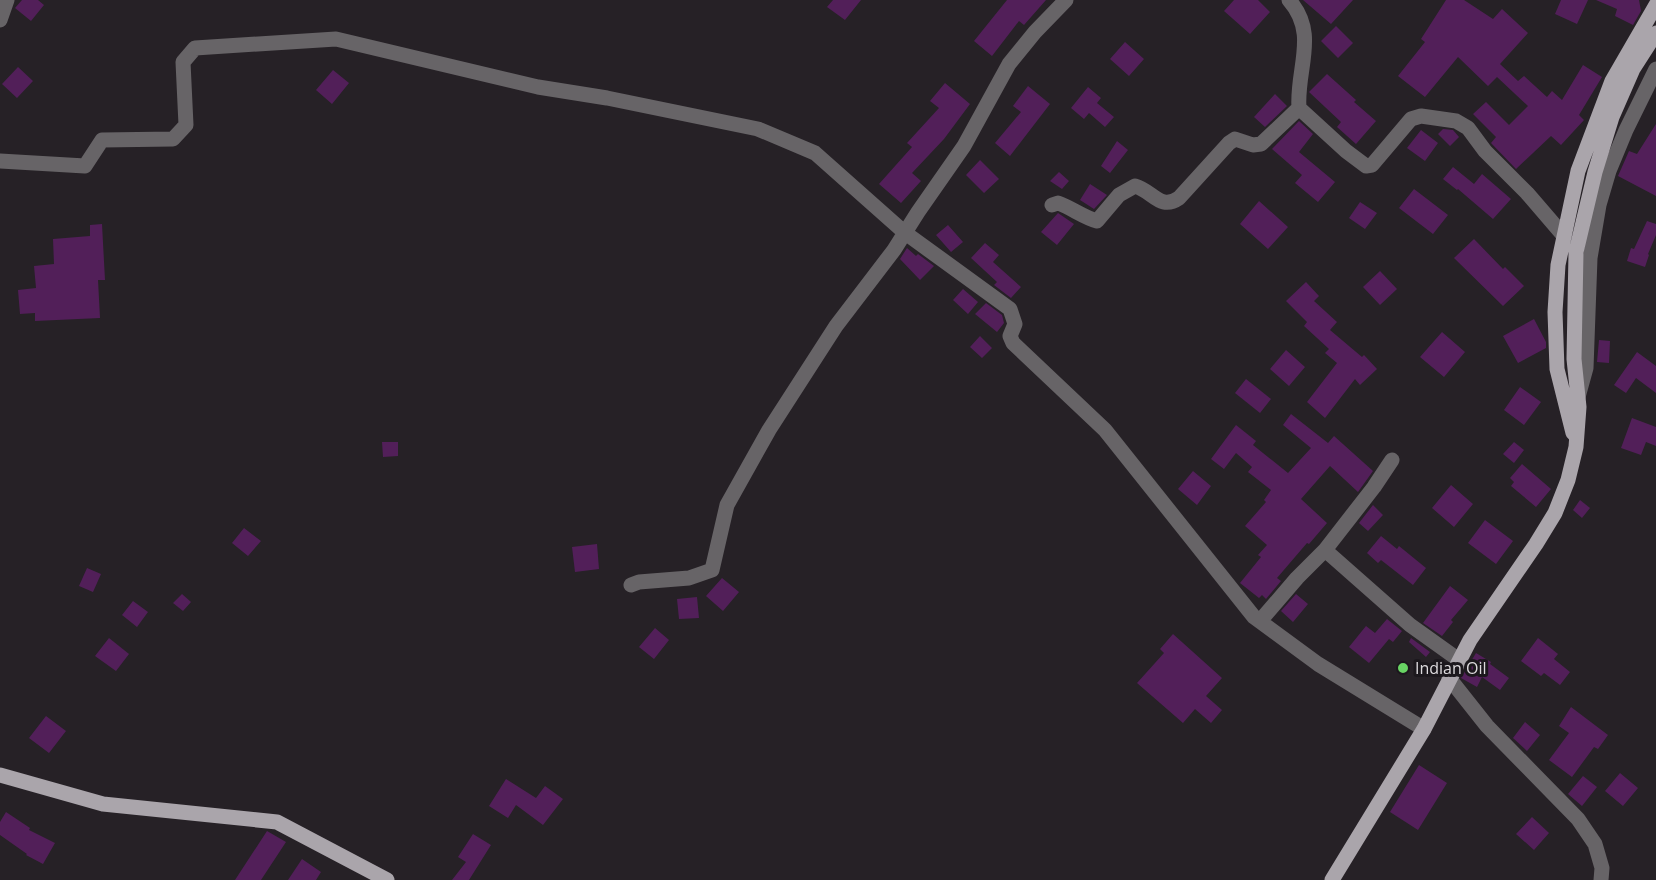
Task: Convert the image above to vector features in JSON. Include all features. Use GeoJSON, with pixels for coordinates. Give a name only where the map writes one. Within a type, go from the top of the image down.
{"type":"FeatureCollection","features":[{"type":"Feature","properties":{"kind":"main road"},"geometry":{"type":"LineString","coordinates":[[1576,447],[1557,369],[1555,312],[1558,265],[1578,171],[1612,81],[1656,5]]}},
{"type":"Feature","properties":{"kind":"main road"},"geometry":{"type":"LineString","coordinates":[[1332,880],[1424,729],[1449,678],[1483,619],[1555,513],[1568,480],[1576,447],[1578,397],[1574,359],[1576,252],[1595,172],[1612,117],[1634,69],[1656,33]]}},
{"type":"Feature","properties":{"kind":"main road"},"geometry":{"type":"LineString","coordinates":[[0,775],[104,804],[277,822],[387,880]]}},
{"type":"Feature","properties":{"kind":"street"},"geometry":{"type":"LineString","coordinates":[[0,20],[7,0]]}},
{"type":"Feature","properties":{"kind":"street"},"geometry":{"type":"LineString","coordinates":[[631,585],[639,582],[689,578],[712,570],[727,505],[769,430],[836,326],[894,250],[964,146],[1009,64],[1066,0]]}},
{"type":"Feature","properties":{"kind":"street"},"geometry":{"type":"LineString","coordinates":[[1052,205],[1058,203],[1075,209],[1087,218],[1097,221],[1119,195],[1135,186],[1165,204],[1172,203],[1235,139],[1253,145],[1261,144],[1299,108],[1305,30],[1297,9],[1289,0]]}},
{"type":"Feature","properties":{"kind":"street"},"geometry":{"type":"LineString","coordinates":[[1640,35],[1656,44]]}},
{"type":"Feature","properties":{"kind":"street"},"geometry":{"type":"LineString","coordinates":[[0,162],[85,166],[102,140],[173,139],[186,124],[183,62],[195,48],[336,39],[538,87],[607,98],[758,129],[815,153],[904,232],[1010,309],[1015,324],[1010,336],[1013,343],[1105,430],[1174,519],[1260,621],[1318,664],[1424,729]]}},
{"type":"Feature","properties":{"kind":"street"},"geometry":{"type":"LineString","coordinates":[[1578,397],[1586,368],[1590,258],[1599,205],[1609,171],[1626,130],[1656,69]]}},
{"type":"Feature","properties":{"kind":"street"},"geometry":{"type":"LineString","coordinates":[[1299,108],[1366,166],[1376,162],[1411,119],[1421,116],[1456,121],[1468,128],[1485,151],[1527,193],[1564,236]]}},
{"type":"Feature","properties":{"kind":"street"},"geometry":{"type":"LineString","coordinates":[[1260,621],[1325,550],[1392,460]]}},
{"type":"Feature","properties":{"kind":"street"},"geometry":{"type":"LineString","coordinates":[[1325,550],[1410,625],[1459,660]]}},
{"type":"Feature","properties":{"kind":"street"},"geometry":{"type":"LineString","coordinates":[[1449,678],[1487,726],[1578,819],[1595,844],[1602,868],[1601,880]]}},
{"type":"Feature","properties":{"kind":"building"},"geometry":{"type":"Polygon","coordinates":[[[22,0],[38,0],[44,5],[31,21],[15,8],[22,0]]]}},
{"type":"Feature","properties":{"kind":"building"},"geometry":{"type":"Polygon","coordinates":[[[833,0],[861,0],[845,20],[827,7],[833,0]]]}},
{"type":"Feature","properties":{"kind":"building"},"geometry":{"type":"Polygon","coordinates":[[[1007,0],[1046,0],[1024,25],[1019,21],[992,56],[974,41],[1007,0]]]}},
{"type":"Feature","properties":{"kind":"building"},"geometry":{"type":"Polygon","coordinates":[[[1234,0],[1258,0],[1270,12],[1250,34],[1224,11],[1234,0]]]}},
{"type":"Feature","properties":{"kind":"building"},"geometry":{"type":"Polygon","coordinates":[[[1303,0],[1353,0],[1331,24],[1303,0]]]}},
{"type":"Feature","properties":{"kind":"building"},"geometry":{"type":"Polygon","coordinates":[[[1446,0],[1464,0],[1493,19],[1502,9],[1528,33],[1500,64],[1518,81],[1524,76],[1547,97],[1552,91],[1562,100],[1583,65],[1602,77],[1579,115],[1584,120],[1561,145],[1551,136],[1516,169],[1491,143],[1496,137],[1473,114],[1486,102],[1509,125],[1528,106],[1497,77],[1488,86],[1458,57],[1425,97],[1398,76],[1425,42],[1421,39],[1446,0]]]}},
{"type":"Feature","properties":{"kind":"building"},"geometry":{"type":"Polygon","coordinates":[[[1561,0],[1588,0],[1577,24],[1555,14],[1561,0]]]}},
{"type":"Feature","properties":{"kind":"building"},"geometry":{"type":"Polygon","coordinates":[[[1596,0],[1639,0],[1641,11],[1633,25],[1615,16],[1617,9],[1596,0]]]}},
{"type":"Feature","properties":{"kind":"building"},"geometry":{"type":"Polygon","coordinates":[[[1336,26],[1353,43],[1338,58],[1321,41],[1336,26]]]}},
{"type":"Feature","properties":{"kind":"building"},"geometry":{"type":"Polygon","coordinates":[[[1125,42],[1144,59],[1129,76],[1110,59],[1125,42]]]}},
{"type":"Feature","properties":{"kind":"building"},"geometry":{"type":"Polygon","coordinates":[[[18,67],[33,81],[17,98],[2,84],[18,67]]]}},
{"type":"Feature","properties":{"kind":"building"},"geometry":{"type":"Polygon","coordinates":[[[333,70],[349,83],[332,104],[316,90],[333,70]]]}},
{"type":"Feature","properties":{"kind":"building"},"geometry":{"type":"Polygon","coordinates":[[[1327,74],[1376,121],[1356,144],[1337,127],[1341,122],[1309,92],[1327,74]]]}},
{"type":"Feature","properties":{"kind":"building"},"geometry":{"type":"Polygon","coordinates":[[[945,83],[970,104],[944,139],[912,173],[921,181],[901,203],[879,184],[912,147],[907,143],[939,108],[930,101],[945,83]]]}},
{"type":"Feature","properties":{"kind":"building"},"geometry":{"type":"Polygon","coordinates":[[[1028,86],[1050,104],[1010,156],[995,143],[1021,112],[1013,106],[1028,86]]]}},
{"type":"Feature","properties":{"kind":"building"},"geometry":{"type":"Polygon","coordinates":[[[1088,87],[1101,98],[1097,103],[1114,117],[1105,127],[1089,113],[1084,119],[1071,108],[1088,87]]]}},
{"type":"Feature","properties":{"kind":"building"},"geometry":{"type":"Polygon","coordinates":[[[1275,94],[1287,106],[1265,127],[1254,117],[1275,94]]]}},
{"type":"Feature","properties":{"kind":"building"},"geometry":{"type":"Polygon","coordinates":[[[1299,121],[1313,134],[1299,152],[1335,182],[1318,202],[1295,183],[1302,175],[1272,149],[1299,121]]]}},
{"type":"Feature","properties":{"kind":"building"},"geometry":{"type":"Polygon","coordinates":[[[1656,124],[1656,196],[1618,176],[1629,151],[1637,154],[1656,124]]]}},
{"type":"Feature","properties":{"kind":"building"},"geometry":{"type":"Polygon","coordinates":[[[1443,129],[1453,130],[1459,137],[1450,146],[1438,134],[1443,129]]]}},
{"type":"Feature","properties":{"kind":"building"},"geometry":{"type":"Polygon","coordinates":[[[1421,130],[1438,143],[1425,161],[1407,148],[1421,130]]]}},
{"type":"Feature","properties":{"kind":"building"},"geometry":{"type":"Polygon","coordinates":[[[1117,141],[1128,150],[1110,173],[1101,166],[1117,141]]]}},
{"type":"Feature","properties":{"kind":"building"},"geometry":{"type":"Polygon","coordinates":[[[980,160],[999,179],[984,193],[966,175],[980,160]]]}},
{"type":"Feature","properties":{"kind":"building"},"geometry":{"type":"Polygon","coordinates":[[[1453,167],[1474,184],[1482,174],[1511,199],[1493,219],[1443,179],[1453,167]]]}},
{"type":"Feature","properties":{"kind":"building"},"geometry":{"type":"Polygon","coordinates":[[[1059,172],[1069,181],[1062,189],[1050,181],[1059,172]]]}},
{"type":"Feature","properties":{"kind":"building"},"geometry":{"type":"Polygon","coordinates":[[[1090,184],[1107,195],[1094,209],[1080,200],[1090,184]]]}},
{"type":"Feature","properties":{"kind":"building"},"geometry":{"type":"Polygon","coordinates":[[[1414,189],[1448,215],[1433,234],[1399,208],[1414,189]]]}},
{"type":"Feature","properties":{"kind":"building"},"geometry":{"type":"Polygon","coordinates":[[[1259,201],[1288,227],[1268,249],[1240,224],[1259,201]]]}},
{"type":"Feature","properties":{"kind":"building"},"geometry":{"type":"Polygon","coordinates":[[[1360,202],[1377,213],[1365,229],[1349,218],[1360,202]]]}},
{"type":"Feature","properties":{"kind":"building"},"geometry":{"type":"Polygon","coordinates":[[[1058,213],[1074,224],[1057,245],[1041,232],[1058,213]]]}},
{"type":"Feature","properties":{"kind":"building"},"geometry":{"type":"Polygon","coordinates":[[[1647,221],[1656,224],[1656,235],[1645,267],[1627,261],[1631,248],[1634,249],[1647,221]]]}},
{"type":"Feature","properties":{"kind":"building"},"geometry":{"type":"Polygon","coordinates":[[[102,224],[105,280],[98,280],[100,318],[35,321],[35,313],[20,314],[18,290],[36,288],[34,266],[54,264],[53,239],[90,236],[90,225],[102,224]]]}},
{"type":"Feature","properties":{"kind":"building"},"geometry":{"type":"Polygon","coordinates":[[[948,225],[963,242],[951,252],[936,235],[948,225]]]}},
{"type":"Feature","properties":{"kind":"building"},"geometry":{"type":"Polygon","coordinates":[[[1474,239],[1503,269],[1505,267],[1524,286],[1503,306],[1454,258],[1474,239]]]}},
{"type":"Feature","properties":{"kind":"building"},"geometry":{"type":"Polygon","coordinates":[[[985,243],[999,255],[993,262],[1021,287],[1011,298],[994,285],[997,282],[971,258],[985,243]]]}},
{"type":"Feature","properties":{"kind":"building"},"geometry":{"type":"Polygon","coordinates":[[[907,248],[934,266],[920,280],[900,259],[907,248]]]}},
{"type":"Feature","properties":{"kind":"building"},"geometry":{"type":"Polygon","coordinates":[[[1380,271],[1397,289],[1380,305],[1363,287],[1380,271]]]}},
{"type":"Feature","properties":{"kind":"building"},"geometry":{"type":"Polygon","coordinates":[[[1306,282],[1319,296],[1314,301],[1337,322],[1330,330],[1362,357],[1364,355],[1377,369],[1360,385],[1355,379],[1325,418],[1307,402],[1337,363],[1325,353],[1329,349],[1304,326],[1307,322],[1286,301],[1306,282]]]}},
{"type":"Feature","properties":{"kind":"building"},"geometry":{"type":"Polygon","coordinates":[[[963,289],[978,302],[968,314],[953,300],[963,289]]]}},
{"type":"Feature","properties":{"kind":"building"},"geometry":{"type":"Polygon","coordinates":[[[986,303],[1002,315],[1004,323],[997,332],[975,314],[986,303]]]}},
{"type":"Feature","properties":{"kind":"building"},"geometry":{"type":"Polygon","coordinates":[[[1534,319],[1546,342],[1546,348],[1518,363],[1503,336],[1534,319]]]}},
{"type":"Feature","properties":{"kind":"building"},"geometry":{"type":"Polygon","coordinates":[[[1442,332],[1465,352],[1444,377],[1420,357],[1442,332]]]}},
{"type":"Feature","properties":{"kind":"building"},"geometry":{"type":"Polygon","coordinates":[[[980,336],[992,348],[982,358],[970,347],[980,336]]]}},
{"type":"Feature","properties":{"kind":"building"},"geometry":{"type":"Polygon","coordinates":[[[1599,340],[1610,341],[1609,363],[1597,362],[1599,340]]]}},
{"type":"Feature","properties":{"kind":"building"},"geometry":{"type":"Polygon","coordinates":[[[1286,350],[1305,367],[1289,386],[1270,369],[1286,350]]]}},
{"type":"Feature","properties":{"kind":"building"},"geometry":{"type":"Polygon","coordinates":[[[1637,352],[1656,366],[1656,393],[1636,378],[1626,393],[1614,385],[1637,352]]]}},
{"type":"Feature","properties":{"kind":"building"},"geometry":{"type":"Polygon","coordinates":[[[1246,379],[1271,399],[1260,413],[1235,393],[1246,379]]]}},
{"type":"Feature","properties":{"kind":"building"},"geometry":{"type":"Polygon","coordinates":[[[1520,387],[1541,402],[1524,425],[1504,410],[1520,387]]]}},
{"type":"Feature","properties":{"kind":"building"},"geometry":{"type":"Polygon","coordinates":[[[1291,414],[1328,443],[1334,436],[1373,471],[1358,492],[1330,466],[1301,499],[1327,523],[1277,578],[1281,581],[1266,599],[1262,595],[1259,598],[1240,583],[1261,557],[1258,555],[1267,545],[1245,526],[1266,502],[1264,500],[1271,490],[1248,472],[1252,467],[1236,453],[1224,469],[1211,459],[1236,425],[1256,441],[1253,445],[1288,473],[1311,448],[1283,425],[1291,414]]]}},
{"type":"Feature","properties":{"kind":"building"},"geometry":{"type":"Polygon","coordinates":[[[1632,418],[1656,427],[1656,446],[1646,442],[1641,455],[1621,448],[1632,418]]]}},
{"type":"Feature","properties":{"kind":"building"},"geometry":{"type":"Polygon","coordinates":[[[382,442],[398,442],[398,456],[383,457],[382,442]]]}},
{"type":"Feature","properties":{"kind":"building"},"geometry":{"type":"Polygon","coordinates":[[[1514,442],[1524,450],[1514,463],[1503,454],[1514,442]]]}},
{"type":"Feature","properties":{"kind":"building"},"geometry":{"type":"Polygon","coordinates":[[[1522,464],[1551,489],[1536,507],[1511,486],[1514,482],[1510,478],[1522,464]]]}},
{"type":"Feature","properties":{"kind":"building"},"geometry":{"type":"Polygon","coordinates":[[[1193,471],[1211,486],[1197,505],[1178,489],[1193,471]]]}},
{"type":"Feature","properties":{"kind":"building"},"geometry":{"type":"Polygon","coordinates":[[[1451,485],[1473,504],[1454,527],[1432,508],[1451,485]]]}},
{"type":"Feature","properties":{"kind":"building"},"geometry":{"type":"Polygon","coordinates":[[[1580,500],[1590,508],[1582,518],[1573,510],[1580,500]]]}},
{"type":"Feature","properties":{"kind":"building"},"geometry":{"type":"Polygon","coordinates":[[[1373,505],[1383,515],[1368,531],[1359,523],[1373,505]]]}},
{"type":"Feature","properties":{"kind":"building"},"geometry":{"type":"Polygon","coordinates":[[[1485,520],[1513,541],[1496,564],[1468,543],[1485,520]]]}},
{"type":"Feature","properties":{"kind":"building"},"geometry":{"type":"Polygon","coordinates":[[[244,528],[261,541],[248,556],[232,543],[244,528]]]}},
{"type":"Feature","properties":{"kind":"building"},"geometry":{"type":"Polygon","coordinates":[[[1381,536],[1397,549],[1399,546],[1426,568],[1413,585],[1381,560],[1378,563],[1367,553],[1381,536]]]}},
{"type":"Feature","properties":{"kind":"building"},"geometry":{"type":"Polygon","coordinates":[[[597,544],[599,569],[575,572],[572,547],[597,544]]]}},
{"type":"Feature","properties":{"kind":"building"},"geometry":{"type":"Polygon","coordinates":[[[87,568],[101,574],[93,592],[79,586],[87,568]]]}},
{"type":"Feature","properties":{"kind":"building"},"geometry":{"type":"Polygon","coordinates":[[[722,578],[739,592],[723,611],[706,596],[722,578]]]}},
{"type":"Feature","properties":{"kind":"building"},"geometry":{"type":"Polygon","coordinates":[[[1450,586],[1468,600],[1451,620],[1453,622],[1442,636],[1423,623],[1450,586]]]}},
{"type":"Feature","properties":{"kind":"building"},"geometry":{"type":"Polygon","coordinates":[[[182,594],[191,602],[183,611],[173,603],[182,594]]]}},
{"type":"Feature","properties":{"kind":"building"},"geometry":{"type":"Polygon","coordinates":[[[1296,594],[1308,604],[1293,622],[1281,611],[1296,594]]]}},
{"type":"Feature","properties":{"kind":"building"},"geometry":{"type":"Polygon","coordinates":[[[697,597],[699,618],[679,619],[677,599],[697,597]]]}},
{"type":"Feature","properties":{"kind":"building"},"geometry":{"type":"Polygon","coordinates":[[[133,601],[148,612],[137,627],[122,615],[133,601]]]}},
{"type":"Feature","properties":{"kind":"building"},"geometry":{"type":"Polygon","coordinates":[[[1387,619],[1402,631],[1393,642],[1389,639],[1369,663],[1349,647],[1366,626],[1375,633],[1387,619]]]}},
{"type":"Feature","properties":{"kind":"building"},"geometry":{"type":"Polygon","coordinates":[[[655,628],[669,640],[654,659],[639,647],[655,628]]]}},
{"type":"Feature","properties":{"kind":"building"},"geometry":{"type":"Polygon","coordinates":[[[1173,634],[1222,678],[1206,696],[1222,710],[1211,723],[1195,709],[1183,723],[1137,683],[1164,653],[1160,649],[1173,634]]]}},
{"type":"Feature","properties":{"kind":"building"},"geometry":{"type":"Polygon","coordinates":[[[109,638],[129,654],[116,671],[95,656],[109,638]]]}},
{"type":"Feature","properties":{"kind":"building"},"geometry":{"type":"Polygon","coordinates":[[[1411,638],[1430,652],[1426,657],[1409,642],[1411,638]]]}},
{"type":"Feature","properties":{"kind":"building"},"geometry":{"type":"Polygon","coordinates":[[[1538,638],[1558,654],[1554,659],[1570,672],[1560,685],[1544,673],[1541,676],[1521,661],[1538,638]]]}},
{"type":"Feature","properties":{"kind":"building"},"geometry":{"type":"Polygon","coordinates":[[[1476,653],[1491,662],[1490,664],[1509,678],[1500,690],[1482,677],[1477,687],[1461,678],[1476,653]]]}},
{"type":"Feature","properties":{"kind":"building"},"geometry":{"type":"Polygon","coordinates":[[[1571,707],[1608,735],[1598,749],[1594,747],[1572,777],[1549,760],[1569,733],[1559,726],[1571,707]]]}},
{"type":"Feature","properties":{"kind":"building"},"geometry":{"type":"Polygon","coordinates":[[[46,716],[66,731],[49,753],[29,738],[46,716]]]}},
{"type":"Feature","properties":{"kind":"building"},"geometry":{"type":"Polygon","coordinates":[[[1525,722],[1540,735],[1527,751],[1513,738],[1525,722]]]}},
{"type":"Feature","properties":{"kind":"building"},"geometry":{"type":"Polygon","coordinates":[[[1419,765],[1447,783],[1418,830],[1390,812],[1419,765]]]}},
{"type":"Feature","properties":{"kind":"building"},"geometry":{"type":"Polygon","coordinates":[[[1620,773],[1638,788],[1623,806],[1605,791],[1620,773]]]}},
{"type":"Feature","properties":{"kind":"building"},"geometry":{"type":"Polygon","coordinates":[[[1583,776],[1597,787],[1582,806],[1568,794],[1583,776]]]}},
{"type":"Feature","properties":{"kind":"building"},"geometry":{"type":"Polygon","coordinates":[[[506,779],[536,798],[545,786],[563,799],[543,825],[516,805],[508,818],[489,806],[506,779]]]}},
{"type":"Feature","properties":{"kind":"building"},"geometry":{"type":"Polygon","coordinates":[[[6,812],[30,828],[29,830],[55,843],[43,864],[26,855],[0,835],[0,822],[6,812]]]}},
{"type":"Feature","properties":{"kind":"building"},"geometry":{"type":"Polygon","coordinates":[[[1532,817],[1549,833],[1534,850],[1516,834],[1532,817]]]}},
{"type":"Feature","properties":{"kind":"building"},"geometry":{"type":"Polygon","coordinates":[[[267,831],[286,842],[261,880],[235,880],[267,831]]]}},
{"type":"Feature","properties":{"kind":"building"},"geometry":{"type":"Polygon","coordinates":[[[473,834],[491,845],[469,880],[452,880],[466,862],[458,857],[473,834]]]}},
{"type":"Feature","properties":{"kind":"building"},"geometry":{"type":"Polygon","coordinates":[[[302,859],[321,872],[316,880],[288,880],[302,859]]]}},
{"type":"Feature","properties":{"kind":"place","name":"Indian Oil"},"geometry":{"type":"Point","coordinates":[1403,668]}}]}
